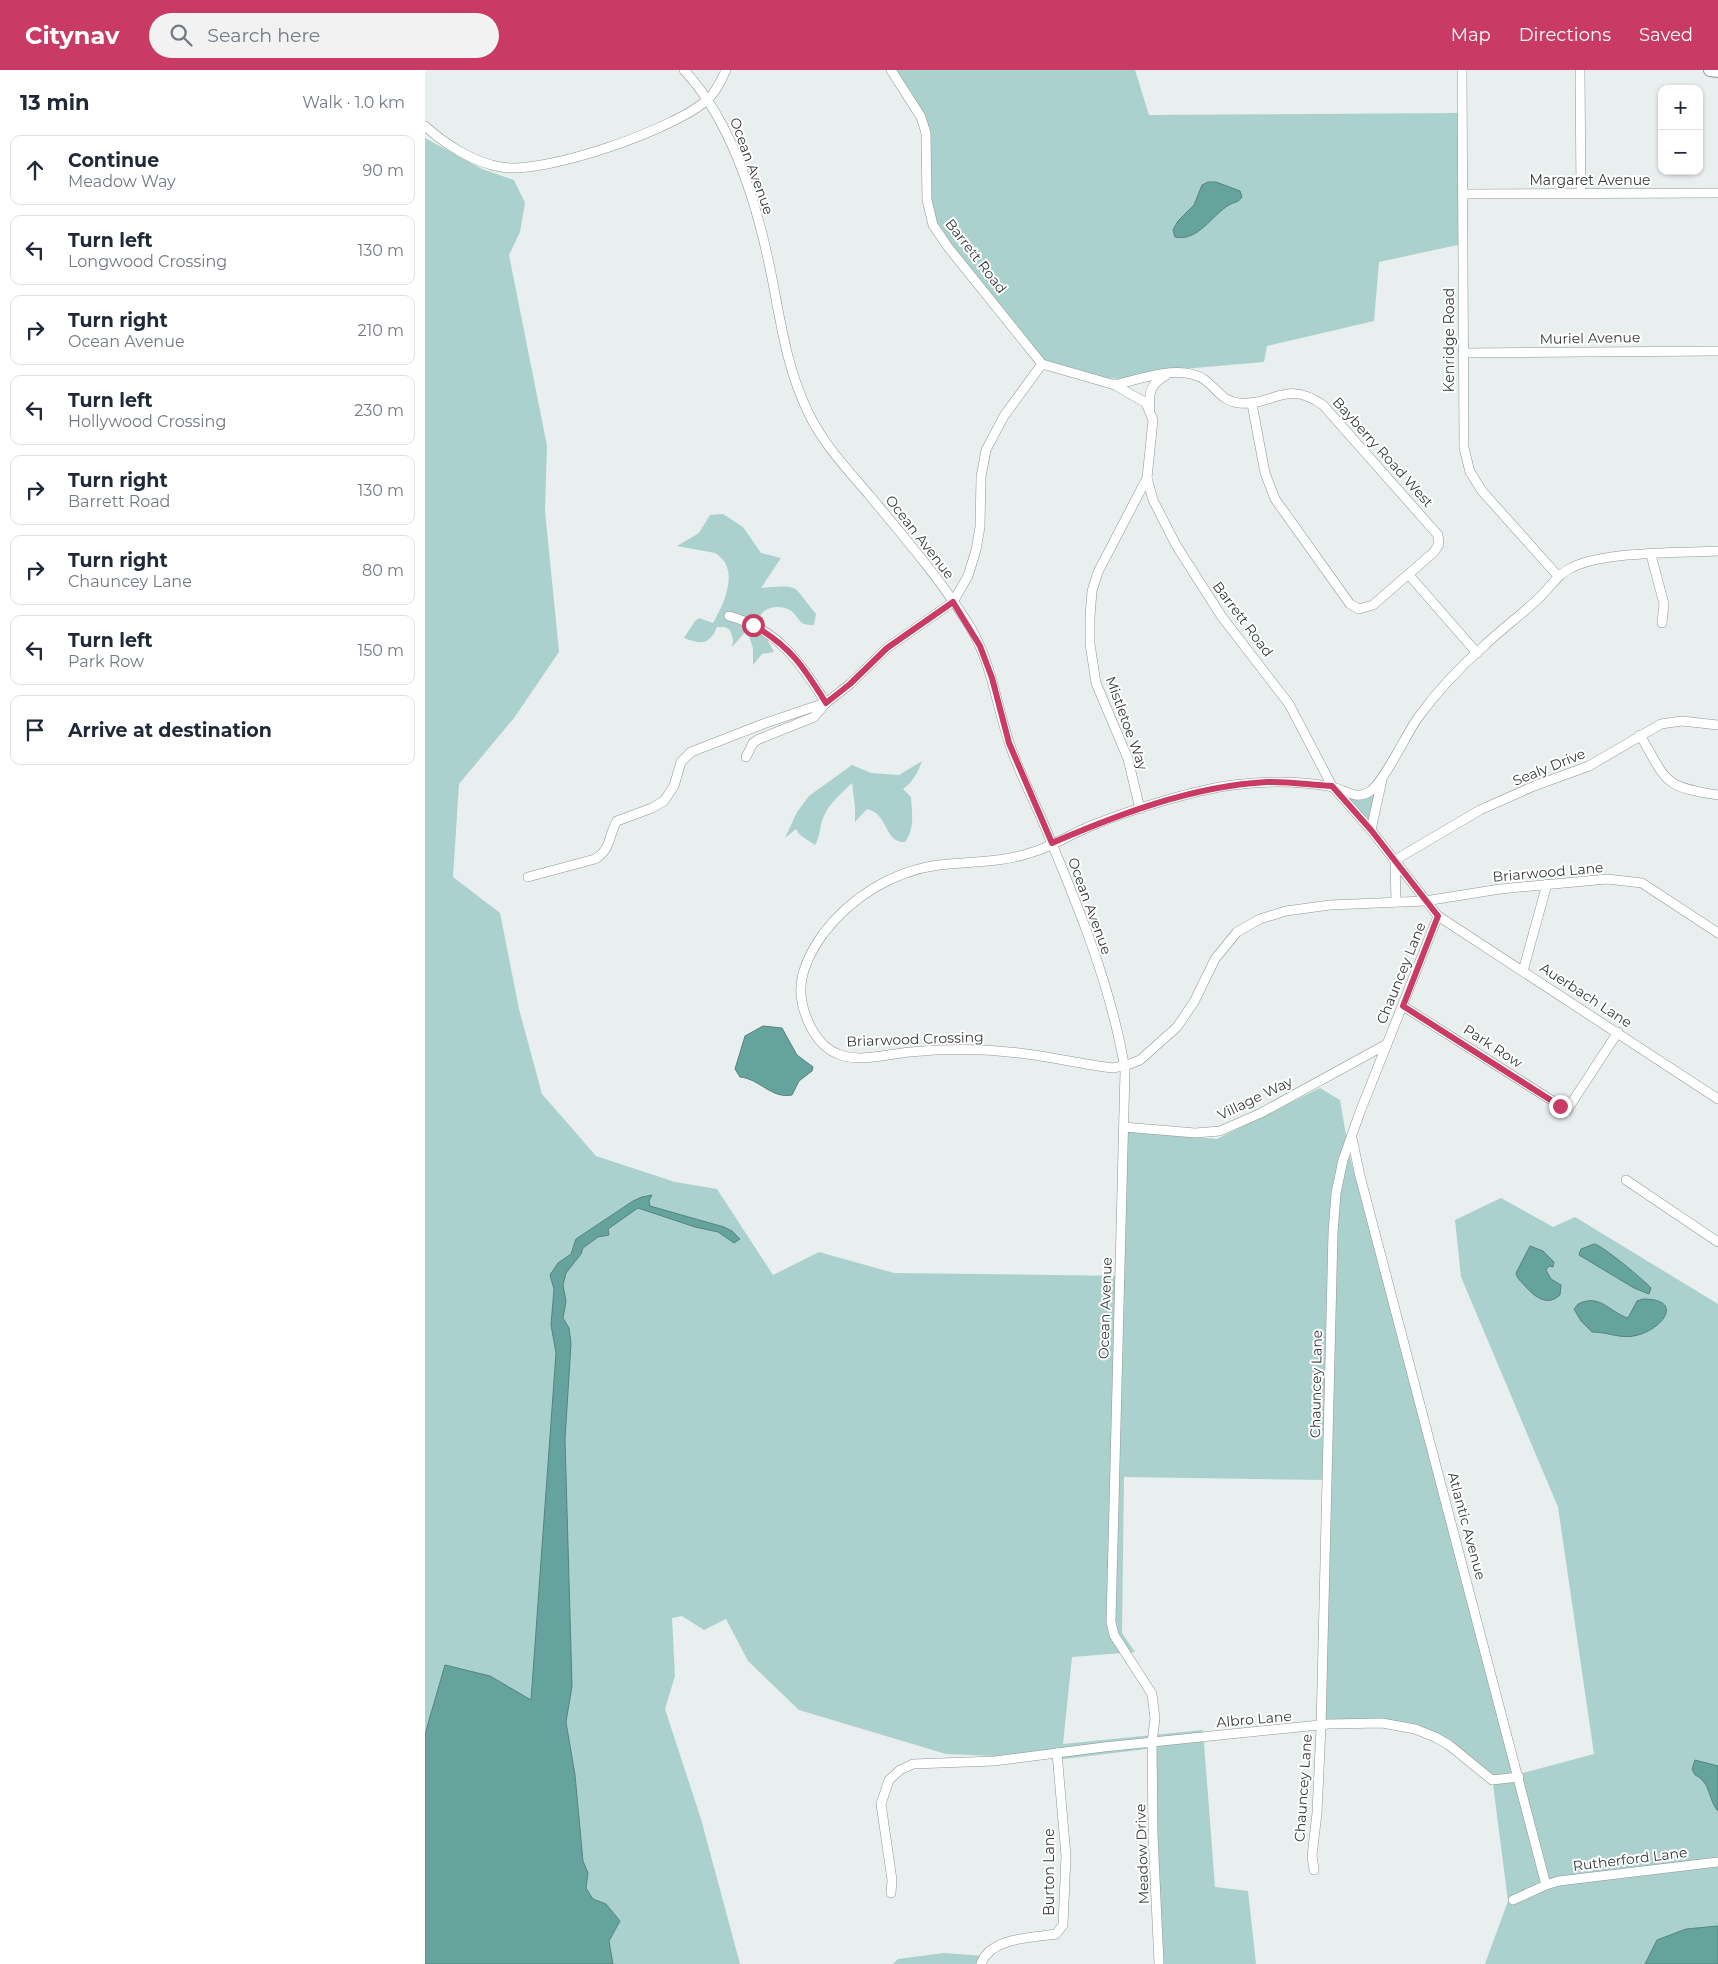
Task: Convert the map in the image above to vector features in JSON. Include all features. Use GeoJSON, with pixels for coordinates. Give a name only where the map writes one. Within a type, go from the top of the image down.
{"type":"FeatureCollection","features":[{"type":"Feature","properties":{"kind":"main road"},"geometry":{"type":"LineString","coordinates":[[1710,70],[1718,71]]}},
{"type":"Feature","properties":{"kind":"street","name":"Ocean Avenue"},"geometry":{"type":"LineString","coordinates":[[684,70],[709,99],[731,144],[756,215],[771,274],[787,360],[809,414],[827,444],[911,544],[953,602],[980,646],[992,678],[1009,743],[1052,843],[1098,967],[1125,1066],[1111,1622],[1114,1635],[1152,1694],[1155,1719],[1152,1742]]}},
{"type":"Feature","properties":{"kind":"street"},"geometry":{"type":"LineString","coordinates":[[425,126],[470,156],[494,165],[509,168],[551,162],[596,152],[632,140],[669,123],[709,99],[726,70]]}},
{"type":"Feature","properties":{"kind":"street","name":"Barrett Road"},"geometry":{"type":"LineString","coordinates":[[891,70],[917,110],[926,133],[927,194],[933,225],[948,247],[1042,364]]}},
{"type":"Feature","properties":{"kind":"street","name":"Kenridge Road"},"geometry":{"type":"LineString","coordinates":[[1462,70],[1464,448],[1470,472],[1482,491],[1558,576]]}},
{"type":"Feature","properties":{"kind":"street"},"geometry":{"type":"LineString","coordinates":[[1580,70],[1581,194]]}},
{"type":"Feature","properties":{"kind":"street","name":"Margaret Avenue"},"geometry":{"type":"LineString","coordinates":[[1463,194],[1718,193]]}},
{"type":"Feature","properties":{"kind":"street","name":"Muriel Avenue"},"geometry":{"type":"LineString","coordinates":[[1463,353],[1718,351]]}},
{"type":"Feature","properties":{"kind":"street"},"geometry":{"type":"LineString","coordinates":[[746,757],[753,744],[759,739],[813,717],[887,648],[953,602],[968,576],[976,550],[981,477],[986,450],[1004,416],[1042,364],[1115,385],[1141,398],[1150,409]]}},
{"type":"Feature","properties":{"kind":"street"},"geometry":{"type":"LineString","coordinates":[[1115,385],[1167,374],[1189,373],[1205,380],[1226,400],[1252,404],[1265,473],[1275,499],[1350,604],[1359,609],[1373,605],[1409,575],[1477,653]]}},
{"type":"Feature","properties":{"kind":"street","name":"Barrett Road"},"geometry":{"type":"LineString","coordinates":[[1167,374],[1151,388],[1149,399],[1153,420],[1153,434],[1147,478],[1153,500],[1176,545],[1223,618],[1289,704],[1332,786],[1371,830],[1425,901]]}},
{"type":"Feature","properties":{"kind":"street","name":"Bayberry Road West"},"geometry":{"type":"LineString","coordinates":[[1252,404],[1281,394],[1291,393],[1305,395],[1323,405],[1438,535],[1439,544],[1435,552],[1409,575]]}},
{"type":"Feature","properties":{"kind":"street","name":"Mistletoe Way"},"geometry":{"type":"LineString","coordinates":[[1140,809],[1128,759],[1096,683],[1090,644],[1090,617],[1092,591],[1098,572],[1147,478]]}},
{"type":"Feature","properties":{"kind":"street"},"geometry":{"type":"LineString","coordinates":[[1371,830],[1383,778],[1395,753],[1417,719],[1446,683],[1543,594],[1558,576],[1573,567],[1599,559],[1718,551]]}},
{"type":"Feature","properties":{"kind":"street"},"geometry":{"type":"LineString","coordinates":[[1651,555],[1665,604],[1662,623]]}},
{"type":"Feature","properties":{"kind":"street"},"geometry":{"type":"LineString","coordinates":[[729,616],[753,625],[783,644],[802,664],[826,703]]}},
{"type":"Feature","properties":{"kind":"street"},"geometry":{"type":"LineString","coordinates":[[528,877],[595,859],[603,855],[610,843],[617,820],[652,808],[668,796],[681,762],[691,752],[763,724],[826,703]]}},
{"type":"Feature","properties":{"kind":"street","name":"Sealy Drive"},"geometry":{"type":"LineString","coordinates":[[1395,860],[1480,810],[1534,786],[1589,766],[1613,754],[1640,735],[1661,724],[1673,722],[1718,725]]}},
{"type":"Feature","properties":{"kind":"street"},"geometry":{"type":"LineString","coordinates":[[1640,735],[1665,777],[1672,784],[1686,789],[1718,794]]}},
{"type":"Feature","properties":{"kind":"street","name":"Briarwood Crossing"},"geometry":{"type":"LineString","coordinates":[[1383,778],[1372,790],[1356,796],[1332,786],[1269,782],[1229,785],[1140,809],[1096,824],[1035,852],[1006,859],[918,868],[891,879],[861,896],[833,921],[812,951],[801,982],[805,1012],[819,1040],[830,1050],[844,1056],[867,1057],[949,1050],[1003,1052],[1098,1066],[1125,1066],[1140,1060],[1177,1027],[1194,1002],[1215,959],[1226,943],[1239,931],[1260,919],[1286,911],[1330,905],[1425,901]]}},
{"type":"Feature","properties":{"kind":"street"},"geometry":{"type":"LineString","coordinates":[[1395,860],[1396,902]]}},
{"type":"Feature","properties":{"kind":"street","name":"Briarwood Lane"},"geometry":{"type":"LineString","coordinates":[[1425,901],[1547,884],[1607,879],[1642,883],[1718,933]]}},
{"type":"Feature","properties":{"kind":"street"},"geometry":{"type":"LineString","coordinates":[[1523,971],[1547,884]]}},
{"type":"Feature","properties":{"kind":"street"},"geometry":{"type":"LineString","coordinates":[[1425,901],[1438,916]]}},
{"type":"Feature","properties":{"kind":"street","name":"Auerbach Lane"},"geometry":{"type":"LineString","coordinates":[[1438,916],[1718,1098]]}},
{"type":"Feature","properties":{"kind":"street","name":"Chauncey Lane"},"geometry":{"type":"LineString","coordinates":[[1314,1870],[1312,1856],[1317,1813],[1321,1727],[1333,1233],[1339,1178],[1359,1112],[1438,916]]}},
{"type":"Feature","properties":{"kind":"street","name":"Park Row"},"geometry":{"type":"LineString","coordinates":[[1403,1006],[1567,1110],[1618,1032]]}},
{"type":"Feature","properties":{"kind":"street","name":"Village Way"},"geometry":{"type":"LineString","coordinates":[[1124,1127],[1195,1133],[1220,1131],[1261,1113],[1387,1044]]}},
{"type":"Feature","properties":{"kind":"street","name":"Atlantic Avenue"},"geometry":{"type":"LineString","coordinates":[[1352,1138],[1547,1885]]}},
{"type":"Feature","properties":{"kind":"street"},"geometry":{"type":"LineString","coordinates":[[1626,1180],[1718,1242]]}},
{"type":"Feature","properties":{"kind":"street","name":"Albro Lane"},"geometry":{"type":"LineString","coordinates":[[891,1892],[892,1880],[881,1821],[881,1804],[889,1780],[900,1770],[913,1764],[975,1761],[1152,1742],[1321,1727],[1329,1724],[1382,1723],[1415,1729],[1449,1746],[1492,1780],[1519,1777]]}},
{"type":"Feature","properties":{"kind":"street","name":"Meadow Drive"},"geometry":{"type":"LineString","coordinates":[[1152,1742],[1159,1964]]}},
{"type":"Feature","properties":{"kind":"street","name":"Burton Lane"},"geometry":{"type":"LineString","coordinates":[[981,1964],[984,1957],[993,1947],[1004,1942],[1056,1934],[1063,1925],[1066,1856],[1057,1753]]}},
{"type":"Feature","properties":{"kind":"street","name":"Rutherford Lane"},"geometry":{"type":"LineString","coordinates":[[1547,1885],[1559,1881],[1718,1862]]}},
{"type":"Feature","properties":{"kind":"street"},"geometry":{"type":"LineString","coordinates":[[1513,1900],[1547,1885]]}},
{"type":"Feature","properties":{"kind":"shaded area"},"geometry":{"type":"Polygon","coordinates":[[[891,70],[1135,70],[1149,115],[1462,113],[1462,244],[1379,262],[1374,321],[1267,346],[1264,362],[1183,369],[1123,379],[1086,377],[1043,361],[933,225],[927,200],[926,133],[891,70]]]}},
{"type":"Feature","properties":{"kind":"shaded area"},"geometry":{"type":"Polygon","coordinates":[[[425,138],[482,169],[514,180],[525,203],[520,232],[509,255],[547,446],[545,511],[559,652],[514,718],[459,784],[453,877],[500,913],[519,1009],[542,1094],[596,1156],[675,1182],[717,1189],[773,1275],[819,1252],[894,1273],[1124,1276],[1127,1131],[1217,1139],[1320,1088],[1340,1100],[1349,1153],[1516,1775],[1594,1754],[1558,1507],[1461,1277],[1455,1220],[1501,1198],[1553,1227],[1575,1217],[1718,1304],[1718,1964],[1485,1964],[1508,1901],[1493,1784],[1480,1769],[1417,1726],[1323,1724],[1327,1480],[1124,1477],[1122,1633],[1135,1652],[1072,1657],[1063,1744],[1203,1730],[1215,1887],[1248,1891],[1256,1964],[1161,1964],[1155,1748],[1064,1759],[946,1754],[799,1710],[748,1661],[726,1619],[704,1630],[682,1616],[672,1618],[675,1676],[665,1709],[701,1819],[740,1964],[613,1964],[609,1941],[620,1921],[606,1904],[593,1899],[586,1888],[588,1873],[583,1861],[575,1775],[566,1721],[428,1726],[425,1734],[425,138]]]}},
{"type":"Feature","properties":{"kind":"shaded area"},"geometry":{"type":"Polygon","coordinates":[[[1208,182],[1216,182],[1240,191],[1242,197],[1223,209],[1198,232],[1191,236],[1175,237],[1173,230],[1178,221],[1194,205],[1202,185],[1208,182]]]}},
{"type":"Feature","properties":{"kind":"shaded area"},"geometry":{"type":"Polygon","coordinates":[[[723,514],[743,527],[761,553],[781,558],[761,588],[790,587],[795,589],[816,614],[814,625],[809,625],[802,623],[788,609],[774,607],[765,611],[760,618],[760,623],[774,652],[762,654],[753,665],[753,648],[747,630],[732,647],[733,640],[730,630],[725,627],[717,627],[711,638],[704,642],[684,638],[699,618],[713,623],[722,606],[729,577],[723,560],[715,553],[677,546],[699,533],[710,515],[723,514]]]}},
{"type":"Feature","properties":{"kind":"shaded area"},"geometry":{"type":"Polygon","coordinates":[[[922,761],[915,776],[903,789],[911,797],[912,815],[912,826],[905,842],[893,838],[879,816],[867,809],[855,822],[852,783],[836,798],[826,811],[815,845],[800,835],[796,829],[785,838],[797,812],[809,796],[852,765],[871,773],[899,775],[922,761]]]}},
{"type":"Feature","properties":{"kind":"shaded area"},"geometry":{"type":"Polygon","coordinates":[[[1377,784],[1371,830],[1344,792],[1356,795],[1377,784]]]}},
{"type":"Feature","properties":{"kind":"shaded area"},"geometry":{"type":"Polygon","coordinates":[[[763,1026],[782,1028],[797,1055],[813,1067],[812,1071],[799,1081],[792,1095],[772,1092],[754,1081],[740,1077],[735,1069],[745,1036],[763,1026]]]}},
{"type":"Feature","properties":{"kind":"shaded area"},"geometry":{"type":"Polygon","coordinates":[[[652,1195],[649,1201],[650,1206],[724,1227],[732,1231],[740,1239],[734,1243],[718,1232],[695,1227],[638,1208],[608,1229],[609,1235],[598,1237],[583,1248],[581,1254],[566,1273],[563,1285],[566,1301],[563,1318],[569,1328],[571,1344],[565,1439],[572,1686],[566,1722],[575,1775],[583,1861],[588,1873],[586,1888],[593,1899],[606,1904],[620,1921],[609,1941],[613,1964],[425,1964],[425,1734],[445,1665],[490,1676],[531,1700],[556,1353],[551,1325],[554,1289],[550,1275],[558,1263],[571,1254],[576,1239],[633,1201],[652,1195]]]}},
{"type":"Feature","properties":{"kind":"shaded area"},"geometry":{"type":"Polygon","coordinates":[[[1594,1244],[1614,1256],[1647,1284],[1651,1288],[1649,1294],[1634,1288],[1579,1255],[1581,1249],[1594,1244]]]}},
{"type":"Feature","properties":{"kind":"shaded area"},"geometry":{"type":"Polygon","coordinates":[[[1530,1246],[1543,1251],[1554,1262],[1553,1267],[1549,1266],[1546,1270],[1551,1279],[1561,1285],[1560,1295],[1555,1299],[1546,1300],[1537,1297],[1517,1277],[1516,1273],[1530,1246]]]}},
{"type":"Feature","properties":{"kind":"shaded area"},"geometry":{"type":"Polygon","coordinates":[[[1643,1299],[1656,1300],[1663,1304],[1666,1314],[1656,1326],[1632,1336],[1592,1332],[1581,1321],[1574,1309],[1578,1304],[1586,1301],[1598,1302],[1628,1318],[1637,1301],[1643,1299]]]}},
{"type":"Feature","properties":{"kind":"shaded area"},"geometry":{"type":"Polygon","coordinates":[[[1695,1760],[1718,1766],[1718,1811],[1704,1782],[1695,1775],[1692,1769],[1695,1760]]]}},
{"type":"Feature","properties":{"kind":"shaded area"},"geometry":{"type":"Polygon","coordinates":[[[1718,1926],[1718,1964],[1645,1964],[1657,1940],[1686,1929],[1718,1926]]]}},
{"type":"Feature","properties":{"kind":"shaded area"},"geometry":{"type":"Polygon","coordinates":[[[944,1953],[984,1956],[979,1964],[893,1964],[898,1959],[944,1953]]]}},
{"type":"Feature","properties":{"kind":"route"},"geometry":{"type":"LineString","coordinates":[[753,625],[783,644],[802,664],[826,703],[850,684],[887,648],[953,602],[969,625],[980,646],[992,678],[1009,743],[1052,843],[1096,824],[1140,809],[1229,785],[1269,782],[1332,786],[1377,837],[1438,916],[1403,1006],[1560,1106]]}}]}
